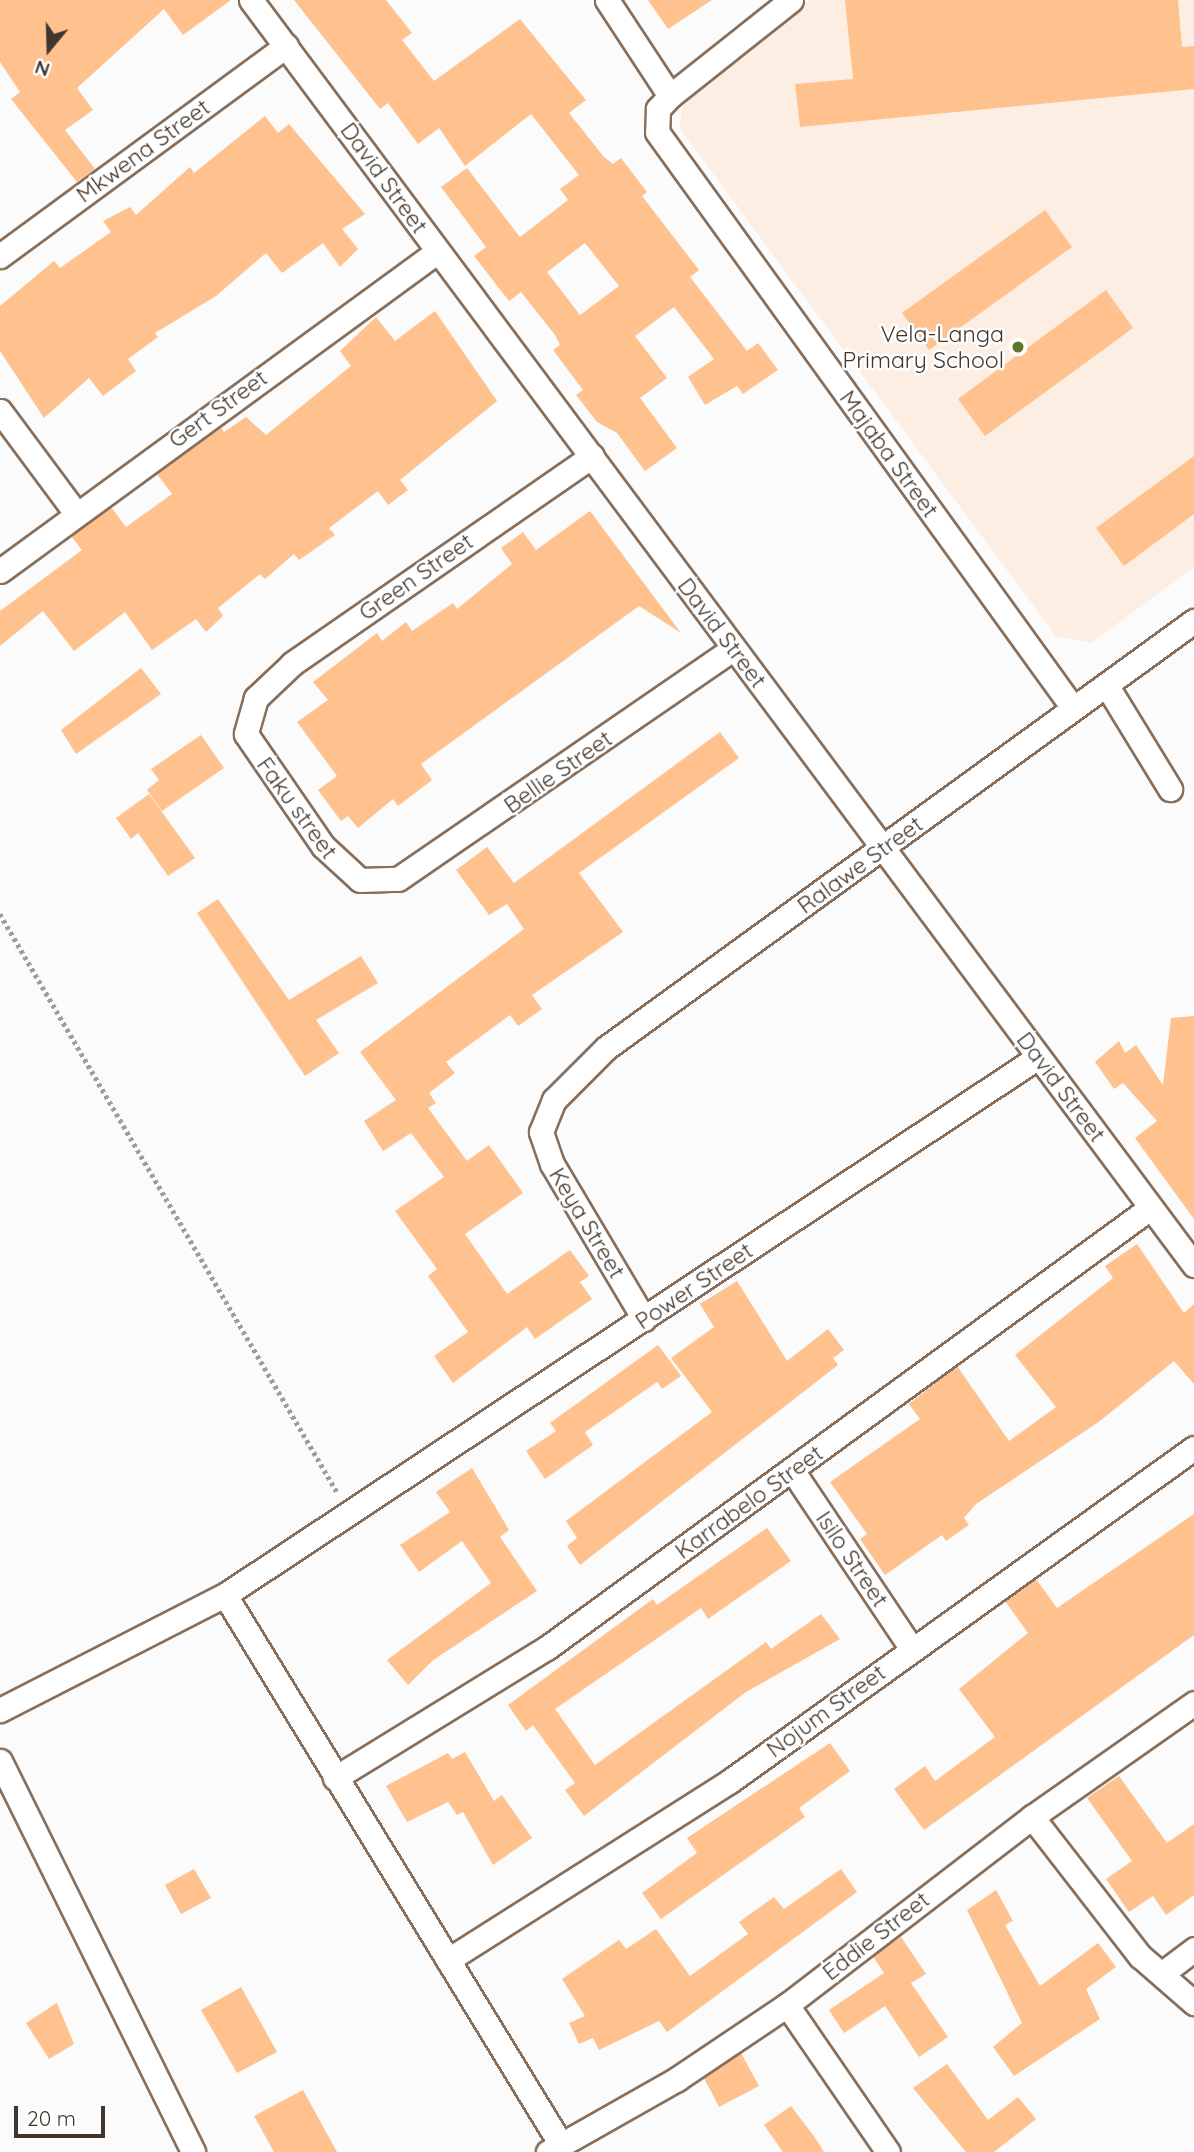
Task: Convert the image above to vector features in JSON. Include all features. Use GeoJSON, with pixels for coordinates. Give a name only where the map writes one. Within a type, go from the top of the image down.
{"type":"FeatureCollection","features":[{"type":"Feature","properties":{"kind":"street","name":"David Street"},"geometry":{"type":"LineString","coordinates":[[251,0],[1194,1265]]}},
{"type":"Feature","properties":{"kind":"street"},"geometry":{"type":"LineString","coordinates":[[607,0],[670,96],[791,0]]}},
{"type":"Feature","properties":{"kind":"street","name":"Mkwena Street"},"geometry":{"type":"LineString","coordinates":[[0,256],[286,46]]}},
{"type":"Feature","properties":{"kind":"street","name":"Majaba Street"},"geometry":{"type":"LineString","coordinates":[[670,96],[655,117],[660,139],[1073,708]]}},
{"type":"Feature","properties":{"kind":"street","name":"Gert Street"},"geometry":{"type":"LineString","coordinates":[[0,571],[75,512],[438,251]]}},
{"type":"Feature","properties":{"kind":"street"},"geometry":{"type":"LineString","coordinates":[[0,411],[75,512]]}},
{"type":"Feature","properties":{"kind":"street","name":"Green Street"},"geometry":{"type":"LineString","coordinates":[[250,709],[292,664],[592,456]]}},
{"type":"Feature","properties":{"kind":"street","name":"Ralawe Street"},"geometry":{"type":"LineString","coordinates":[[542,1124],[584,1066],[1194,621]]}},
{"type":"Feature","properties":{"kind":"street","name":"Bellie Street"},"geometry":{"type":"LineString","coordinates":[[377,884],[398,878],[475,830],[733,649]]}},
{"type":"Feature","properties":{"kind":"street"},"geometry":{"type":"LineString","coordinates":[[1107,685],[1170,789]]}},
{"type":"Feature","properties":{"kind":"street","name":"Faku street"},"geometry":{"type":"LineString","coordinates":[[250,709],[246,734],[253,748],[323,846],[342,871],[377,884]]}},
{"type":"Feature","properties":{"kind":"street","name":"Power Street"},"geometry":{"type":"LineString","coordinates":[[0,1710],[225,1595],[1038,1057]]}},
{"type":"Feature","properties":{"kind":"street","name":"Keya Street"},"geometry":{"type":"LineString","coordinates":[[542,1124],[551,1164],[644,1319]]}},
{"type":"Feature","properties":{"kind":"street","name":"Karrabelo Street"},"geometry":{"type":"LineString","coordinates":[[335,1778],[548,1647],[1150,1208]]}},
{"type":"Feature","properties":{"kind":"street","name":"Nojum Street"},"geometry":{"type":"LineString","coordinates":[[447,1960],[730,1781],[911,1648],[1194,1448]]}},
{"type":"Feature","properties":{"kind":"street","name":"Isilo Street"},"geometry":{"type":"LineString","coordinates":[[792,1470],[911,1648]]}},
{"type":"Feature","properties":{"kind":"street"},"geometry":{"type":"LineString","coordinates":[[225,1595],[447,1960],[554,2147]]}},
{"type":"Feature","properties":{"kind":"street","name":"Eddie Street"},"geometry":{"type":"LineString","coordinates":[[554,2147],[677,2080],[787,2005],[1031,1817],[1194,1703]]}},
{"type":"Feature","properties":{"kind":"street"},"geometry":{"type":"LineString","coordinates":[[0,1760],[193,2152]]}},
{"type":"Feature","properties":{"kind":"street"},"geometry":{"type":"LineString","coordinates":[[1031,1817],[1140,1956],[1164,1972],[1194,2003]]}},
{"type":"Feature","properties":{"kind":"street"},"geometry":{"type":"LineString","coordinates":[[1164,1972],[1194,1949]]}},
{"type":"Feature","properties":{"kind":"street"},"geometry":{"type":"LineString","coordinates":[[787,2005],[888,2152]]}},
{"type":"Feature","properties":{"kind":"path"},"geometry":{"type":"LineString","coordinates":[[0,914],[350,1514]]}},
{"type":"Feature","properties":{"kind":"shaded area","name":"Vela-Langa Primary School"},"geometry":{"type":"Polygon","coordinates":[[[809,0],[1194,0],[1194,567],[1091,643],[1056,636],[679,128],[686,91],[809,0]]]}},
{"type":"Feature","properties":{"kind":"building"},"geometry":{"type":"Polygon","coordinates":[[[0,0],[231,0],[183,35],[164,9],[77,88],[93,110],[65,130],[95,169],[77,182],[11,99],[20,92],[0,62],[0,0]]]}},
{"type":"Feature","properties":{"kind":"building"},"geometry":{"type":"Polygon","coordinates":[[[294,0],[386,0],[412,33],[402,40],[434,81],[520,19],[586,100],[569,113],[604,157],[613,164],[621,158],[647,192],[642,196],[699,270],[690,277],[747,351],[758,343],[778,370],[743,394],[737,386],[705,405],[688,377],[714,359],[674,307],[635,336],[667,378],[640,398],[677,448],[645,471],[617,433],[597,422],[576,395],[583,390],[553,350],[560,345],[555,335],[521,292],[509,301],[474,256],[486,247],[441,187],[467,168],[520,237],[568,200],[560,189],[579,175],[531,114],[465,166],[439,128],[418,144],[388,103],[380,109],[294,0]],[[585,243],[547,272],[580,315],[619,286],[585,243]]]}},
{"type":"Feature","properties":{"kind":"building"},"geometry":{"type":"Polygon","coordinates":[[[648,0],[712,0],[668,29],[648,0]]]}},
{"type":"Feature","properties":{"kind":"building"},"geometry":{"type":"Polygon","coordinates":[[[845,0],[1178,0],[1182,47],[1194,46],[1194,89],[800,127],[795,84],[853,79],[845,0]]]}},
{"type":"Feature","properties":{"kind":"building"},"geometry":{"type":"Polygon","coordinates":[[[265,116],[278,133],[289,124],[365,214],[342,229],[358,249],[340,267],[323,243],[282,273],[266,253],[216,296],[155,333],[158,337],[128,359],[136,371],[103,396],[89,378],[44,418],[0,351],[0,306],[54,261],[60,268],[111,232],[103,221],[130,207],[136,215],[190,167],[194,173],[265,116]]]}},
{"type":"Feature","properties":{"kind":"building"},"geometry":{"type":"Polygon","coordinates":[[[1045,210],[1072,247],[929,350],[902,313],[1045,210]]]}},
{"type":"Feature","properties":{"kind":"building"},"geometry":{"type":"Polygon","coordinates":[[[1106,290],[1133,328],[985,436],[958,399],[1106,290]]]}},
{"type":"Feature","properties":{"kind":"building"},"geometry":{"type":"Polygon","coordinates":[[[435,311],[497,401],[400,480],[408,490],[388,505],[378,491],[329,528],[335,535],[299,560],[294,554],[265,579],[260,574],[218,608],[223,616],[206,632],[196,619],[152,650],[125,612],[74,651],[43,611],[0,646],[0,611],[82,550],[71,536],[111,507],[126,527],[172,494],[157,474],[221,428],[224,432],[246,417],[266,435],[351,366],[340,351],[376,317],[395,341],[435,311]]]}},
{"type":"Feature","properties":{"kind":"building"},"geometry":{"type":"Polygon","coordinates":[[[1194,456],[1194,514],[1124,566],[1096,528],[1194,456]]]}},
{"type":"Feature","properties":{"kind":"building"},"geometry":{"type":"Polygon","coordinates":[[[590,511],[681,633],[639,606],[421,764],[432,780],[398,806],[393,799],[358,828],[348,816],[341,821],[318,790],[337,776],[297,722],[328,700],[313,682],[377,633],[382,641],[406,622],[412,631],[453,603],[457,609],[512,564],[501,548],[523,532],[536,550],[590,511]]]}},
{"type":"Feature","properties":{"kind":"building"},"geometry":{"type":"Polygon","coordinates":[[[141,668],[161,694],[76,754],[61,730],[141,668]]]}},
{"type":"Feature","properties":{"kind":"building"},"geometry":{"type":"Polygon","coordinates":[[[720,732],[739,758],[579,873],[623,932],[532,995],[542,1009],[518,1026],[510,1015],[446,1062],[455,1073],[429,1093],[436,1103],[428,1108],[467,1161],[489,1145],[523,1193],[465,1234],[507,1294],[570,1250],[589,1276],[580,1282],[592,1299],[535,1339],[527,1327],[453,1383],[434,1356],[468,1332],[428,1276],[437,1269],[395,1211],[444,1177],[411,1133],[383,1151],[364,1121],[396,1100],[360,1052],[524,929],[507,904],[489,915],[456,870],[487,847],[514,883],[720,732]]]}},
{"type":"Feature","properties":{"kind":"building"},"geometry":{"type":"Polygon","coordinates":[[[201,735],[224,768],[162,811],[147,790],[159,780],[151,769],[201,735]]]}},
{"type":"Feature","properties":{"kind":"building"},"geometry":{"type":"Polygon","coordinates":[[[149,794],[195,858],[168,876],[138,833],[131,839],[116,818],[149,794]]]}},
{"type":"Feature","properties":{"kind":"building"},"geometry":{"type":"Polygon","coordinates":[[[218,899],[289,1000],[361,956],[378,983],[316,1020],[339,1053],[305,1076],[197,913],[218,899]]]}},
{"type":"Feature","properties":{"kind":"building"},"geometry":{"type":"Polygon","coordinates":[[[1194,1016],[1194,1219],[1135,1138],[1157,1121],[1123,1083],[1114,1089],[1095,1062],[1119,1041],[1125,1053],[1136,1045],[1163,1085],[1171,1018],[1194,1016]]]}},
{"type":"Feature","properties":{"kind":"building"},"geometry":{"type":"Polygon","coordinates":[[[1137,1244],[1184,1313],[1194,1304],[1194,1384],[1174,1361],[1100,1421],[976,1504],[964,1518],[969,1525],[946,1541],[942,1535],[885,1575],[860,1539],[867,1534],[830,1482],[920,1419],[909,1404],[957,1366],[1009,1441],[1056,1407],[1015,1355],[1113,1278],[1105,1266],[1137,1244]]]}},
{"type":"Feature","properties":{"kind":"building"},"geometry":{"type":"Polygon","coordinates":[[[737,1281],[787,1361],[828,1329],[844,1350],[833,1358],[838,1365],[580,1565],[567,1546],[577,1538],[566,1521],[712,1412],[671,1358],[714,1327],[700,1304],[737,1281]]]}},
{"type":"Feature","properties":{"kind":"building"},"geometry":{"type":"Polygon","coordinates":[[[658,1345],[681,1376],[662,1389],[657,1382],[585,1432],[593,1445],[545,1479],[526,1451],[556,1431],[550,1423],[658,1345]]]}},
{"type":"Feature","properties":{"kind":"building"},"geometry":{"type":"Polygon","coordinates":[[[472,1468],[509,1530],[500,1537],[537,1591],[432,1661],[408,1685],[387,1660],[491,1583],[462,1541],[419,1572],[400,1545],[450,1512],[436,1492],[472,1468]]]}},
{"type":"Feature","properties":{"kind":"building"},"geometry":{"type":"Polygon","coordinates":[[[1194,1514],[1194,1635],[924,1830],[894,1789],[925,1766],[935,1781],[995,1737],[959,1689],[1028,1633],[1005,1601],[1036,1579],[1057,1608],[1194,1514]]]}},
{"type":"Feature","properties":{"kind":"building"},"geometry":{"type":"Polygon","coordinates":[[[767,1528],[791,1561],[708,1619],[701,1608],[555,1709],[595,1765],[766,1642],[771,1649],[821,1614],[840,1639],[746,1692],[584,1816],[565,1790],[575,1783],[533,1725],[526,1731],[508,1705],[653,1599],[657,1605],[767,1528]]]}},
{"type":"Feature","properties":{"kind":"building"},"geometry":{"type":"Polygon","coordinates":[[[830,1743],[850,1771],[799,1808],[805,1817],[661,1919],[642,1893],[697,1853],[687,1838],[830,1743]]]}},
{"type":"Feature","properties":{"kind":"building"},"geometry":{"type":"Polygon","coordinates":[[[465,1752],[494,1801],[502,1795],[532,1838],[493,1865],[463,1812],[457,1815],[448,1802],[407,1822],[386,1786],[448,1753],[452,1759],[465,1752]]]}},
{"type":"Feature","properties":{"kind":"building"},"geometry":{"type":"Polygon","coordinates":[[[1119,1776],[1167,1843],[1194,1824],[1194,1895],[1166,1915],[1153,1896],[1129,1912],[1106,1879],[1132,1861],[1087,1798],[1119,1776]]]}},
{"type":"Feature","properties":{"kind":"building"},"geometry":{"type":"Polygon","coordinates":[[[194,1869],[211,1898],[181,1914],[165,1885],[194,1869]]]}},
{"type":"Feature","properties":{"kind":"building"},"geometry":{"type":"Polygon","coordinates":[[[841,1869],[857,1892],[667,2032],[659,2021],[599,2050],[593,2038],[579,2044],[569,2023],[585,2016],[562,1979],[619,1940],[626,1949],[656,1929],[690,1976],[748,1934],[739,1922],[774,1897],[784,1909],[841,1869]]]}},
{"type":"Feature","properties":{"kind":"building"},"geometry":{"type":"Polygon","coordinates":[[[996,1890],[1013,1921],[1005,1925],[1040,1986],[1098,1943],[1116,1967],[1086,1989],[1100,2019],[1014,2076],[993,2047],[1022,2023],[967,1910],[996,1890]]]}},
{"type":"Feature","properties":{"kind":"building"},"geometry":{"type":"Polygon","coordinates":[[[901,1937],[926,1974],[911,1983],[948,2037],[919,2057],[885,2006],[844,2033],[829,2010],[884,1973],[873,1956],[901,1937]]]}},
{"type":"Feature","properties":{"kind":"building"},"geometry":{"type":"Polygon","coordinates":[[[241,1987],[277,2052],[237,2073],[201,2010],[241,1987]]]}},
{"type":"Feature","properties":{"kind":"building"},"geometry":{"type":"Polygon","coordinates":[[[57,2003],[74,2044],[49,2059],[26,2023],[57,2003]]]}},
{"type":"Feature","properties":{"kind":"building"},"geometry":{"type":"Polygon","coordinates":[[[741,2053],[759,2086],[719,2107],[704,2078],[741,2053]]]}},
{"type":"Feature","properties":{"kind":"building"},"geometry":{"type":"Polygon","coordinates":[[[947,2064],[988,2120],[1018,2097],[1036,2119],[994,2152],[966,2152],[913,2088],[947,2064]]]}},
{"type":"Feature","properties":{"kind":"building"},"geometry":{"type":"Polygon","coordinates":[[[303,2090],[337,2152],[274,2152],[254,2116],[303,2090]]]}},
{"type":"Feature","properties":{"kind":"building"},"geometry":{"type":"Polygon","coordinates":[[[791,2106],[824,2152],[783,2152],[764,2125],[791,2106]]]}},
{"type":"Feature","properties":{"kind":"place","name":"Vela-Langa Primary School"},"geometry":{"type":"Point","coordinates":[1018,347]}}]}
